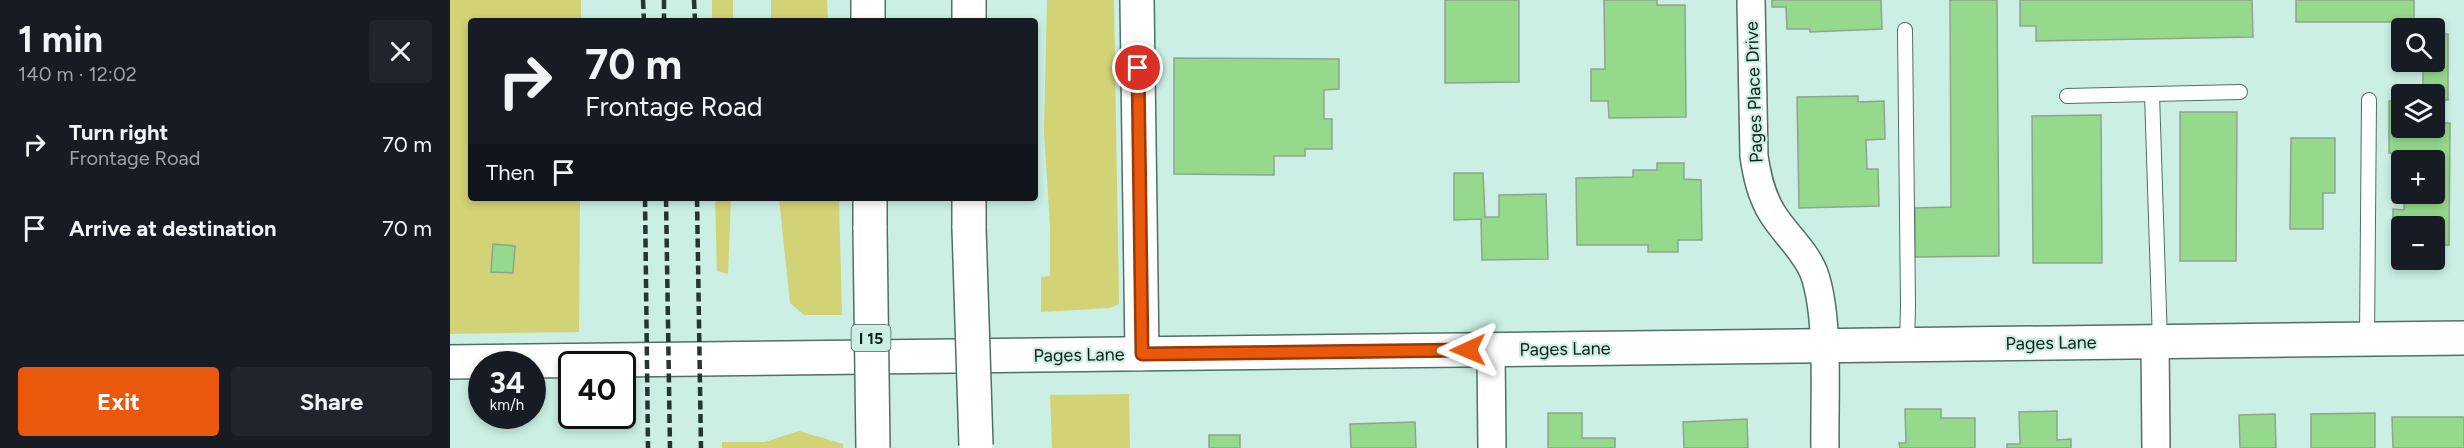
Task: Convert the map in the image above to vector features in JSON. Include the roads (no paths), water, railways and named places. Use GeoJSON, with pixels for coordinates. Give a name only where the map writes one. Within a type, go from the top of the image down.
{"type":"FeatureCollection","features":[{"type":"Feature","properties":{"kind":"main road"},"geometry":{"type":"LineString","coordinates":[[868,0],[868,18]]}},
{"type":"Feature","properties":{"kind":"main road"},"geometry":{"type":"LineString","coordinates":[[969,0],[969,18]]}},
{"type":"Feature","properties":{"kind":"main road"},"geometry":{"type":"LineString","coordinates":[[1137,0],[1142,354]]}},
{"type":"Feature","properties":{"kind":"main road","name":"I 15"},"geometry":{"type":"LineString","coordinates":[[870,213],[873,448]]}},
{"type":"Feature","properties":{"kind":"main road"},"geometry":{"type":"LineString","coordinates":[[969,213],[976,447]]}},
{"type":"Feature","properties":{"kind":"main road","name":"Pages Lane"},"geometry":{"type":"LineString","coordinates":[[450,362],[2464,338]]}},
{"type":"Feature","properties":{"kind":"street","name":"Pages Place Drive"},"geometry":{"type":"LineString","coordinates":[[1751,0],[1754,156],[1757,176],[1762,195],[1772,213],[1806,257],[1818,287],[1824,346],[1825,448]]}},
{"type":"Feature","properties":{"kind":"street"},"geometry":{"type":"LineString","coordinates":[[2156,448],[2158,342]]}},
{"type":"Feature","properties":{"kind":"street"},"geometry":{"type":"LineString","coordinates":[[1491,350],[1492,448]]}},
{"type":"Feature","properties":{"kind":"lane"},"geometry":{"type":"LineString","coordinates":[[1905,30],[1907,345]]}},
{"type":"Feature","properties":{"kind":"lane"},"geometry":{"type":"LineString","coordinates":[[2067,96],[2240,92]]}},
{"type":"Feature","properties":{"kind":"lane"},"geometry":{"type":"LineString","coordinates":[[2152,93],[2158,342]]}},
{"type":"Feature","properties":{"kind":"lane"},"geometry":{"type":"LineString","coordinates":[[2367,339],[2369,100]]}},
{"type":"Feature","properties":{"kind":"railway"},"geometry":{"type":"LineString","coordinates":[[643,0],[644,18]]}},
{"type":"Feature","properties":{"kind":"railway"},"geometry":{"type":"LineString","coordinates":[[664,0],[664,18]]}},
{"type":"Feature","properties":{"kind":"railway"},"geometry":{"type":"LineString","coordinates":[[694,0],[695,18]]}},
{"type":"Feature","properties":{"kind":"railway"},"geometry":{"type":"LineString","coordinates":[[645,201],[648,448]]}},
{"type":"Feature","properties":{"kind":"railway"},"geometry":{"type":"LineString","coordinates":[[666,201],[670,448]]}},
{"type":"Feature","properties":{"kind":"railway"},"geometry":{"type":"LineString","coordinates":[[697,201],[701,448]]}}]}
